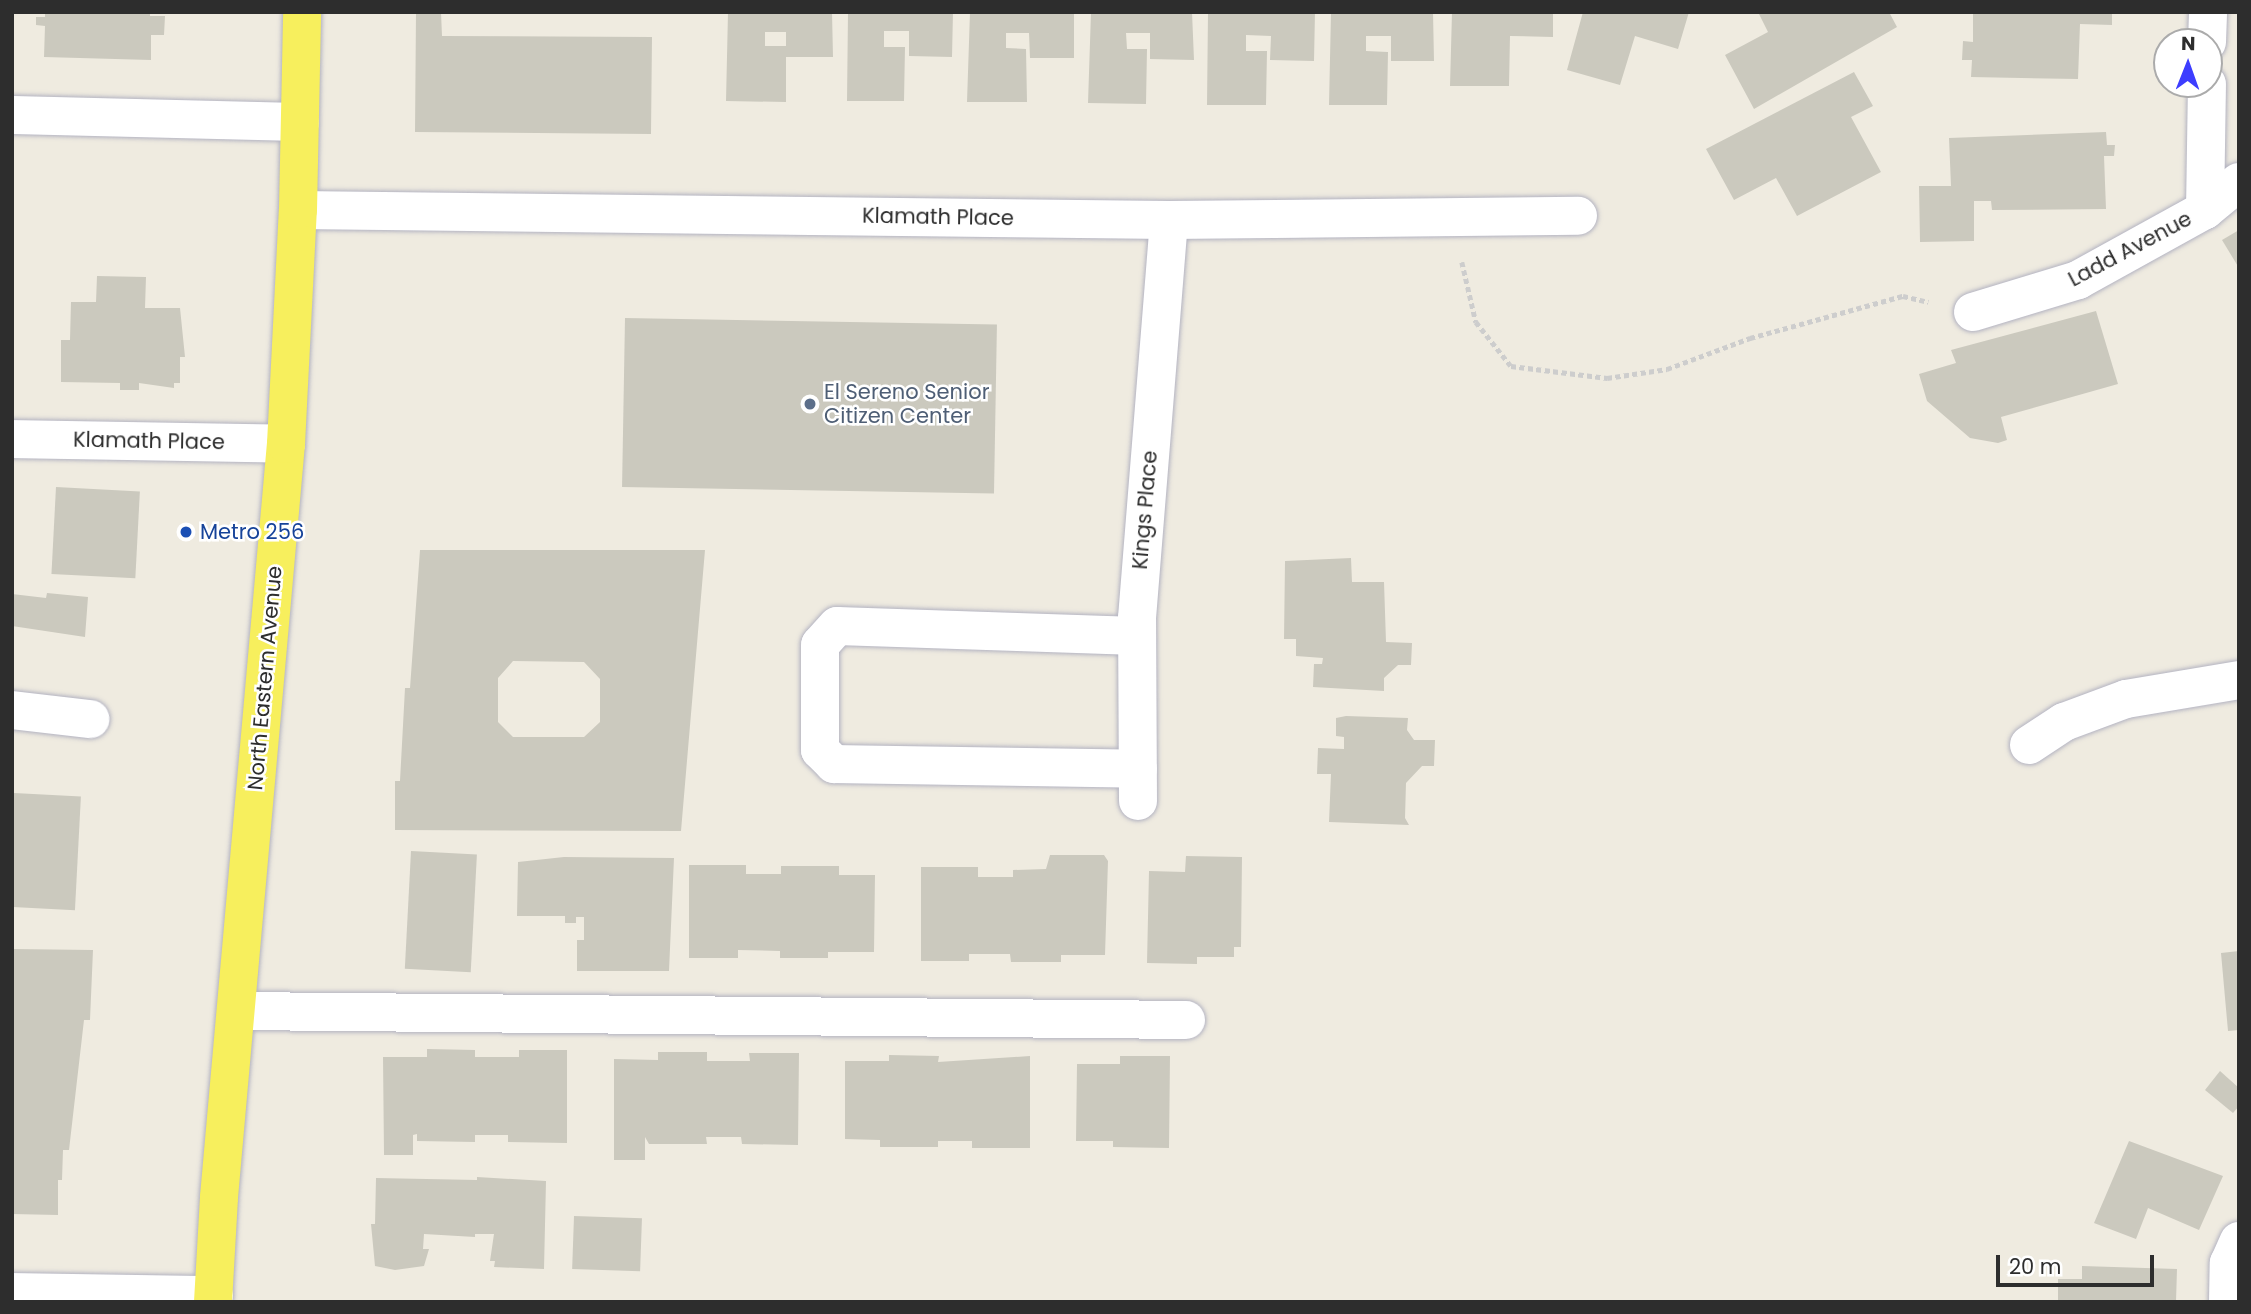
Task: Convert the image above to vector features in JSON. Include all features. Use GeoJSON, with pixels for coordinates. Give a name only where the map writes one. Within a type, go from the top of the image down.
{"type":"FeatureCollection","features":[{"type":"Feature","properties":{"kind":"main road","name":"North Eastern Avenue"},"geometry":{"type":"LineString","coordinates":[[214,1298],[236,1011],[286,444],[299,210],[302,12]]}},
{"type":"Feature","properties":{"kind":"street"},"geometry":{"type":"LineString","coordinates":[[2205,210],[2207,98]]}},
{"type":"Feature","properties":{"kind":"street"},"geometry":{"type":"LineString","coordinates":[[12,115],[300,122]]}},
{"type":"Feature","properties":{"kind":"street","name":"Ladd Avenue"},"geometry":{"type":"LineString","coordinates":[[1973,312],[2078,280],[2205,210],[2239,182]]}},
{"type":"Feature","properties":{"kind":"street","name":"Klamath Place"},"geometry":{"type":"LineString","coordinates":[[299,210],[1169,219],[1578,216]]}},
{"type":"Feature","properties":{"kind":"street","name":"Kings Place"},"geometry":{"type":"LineString","coordinates":[[1137,636],[837,626],[820,645],[820,750],[834,764],[1138,785],[1137,636],[1169,219]]}},
{"type":"Feature","properties":{"kind":"street","name":"Klamath Place"},"geometry":{"type":"LineString","coordinates":[[12,439],[286,444]]}},
{"type":"Feature","properties":{"kind":"street"},"geometry":{"type":"LineString","coordinates":[[2029,746],[2064,722],[2126,699],[2239,680]]}},
{"type":"Feature","properties":{"kind":"street"},"geometry":{"type":"LineString","coordinates":[[12,710],[90,719]]}},
{"type":"Feature","properties":{"kind":"street"},"geometry":{"type":"LineString","coordinates":[[236,1011],[1186,1020]]}},
{"type":"Feature","properties":{"kind":"street"},"geometry":{"type":"LineString","coordinates":[[2228,1302],[2229,1263],[2239,1241]]}},
{"type":"Feature","properties":{"kind":"street"},"geometry":{"type":"LineString","coordinates":[[12,1292],[214,1298]]}},
{"type":"Feature","properties":{"kind":"path"},"geometry":{"type":"LineString","coordinates":[[1451,215],[1476,322],[1511,366],[1607,378],[1667,369],[1750,338],[1903,296],[1973,312]]}},
{"type":"Feature","properties":{"kind":"building"},"geometry":{"type":"Polygon","coordinates":[[[45,12],[150,12],[150,16],[165,16],[164,35],[151,35],[151,60],[44,57],[45,26],[36,25],[36,17],[45,17],[45,12]]]}},
{"type":"Feature","properties":{"kind":"building"},"geometry":{"type":"Polygon","coordinates":[[[416,12],[441,12],[442,36],[652,37],[651,134],[415,132],[416,12]]]}},
{"type":"Feature","properties":{"kind":"building"},"geometry":{"type":"Polygon","coordinates":[[[728,12],[832,12],[833,57],[786,57],[786,102],[726,101],[728,12]],[[765,32],[765,46],[786,46],[786,32],[765,32]]]}},
{"type":"Feature","properties":{"kind":"building"},"geometry":{"type":"Polygon","coordinates":[[[848,12],[953,12],[952,57],[909,56],[909,31],[884,31],[884,47],[905,47],[904,101],[847,101],[848,12]]]}},
{"type":"Feature","properties":{"kind":"building"},"geometry":{"type":"Polygon","coordinates":[[[970,12],[1074,12],[1074,58],[1030,58],[1029,33],[1006,33],[1006,48],[1026,49],[1027,102],[967,102],[970,12]]]}},
{"type":"Feature","properties":{"kind":"building"},"geometry":{"type":"Polygon","coordinates":[[[1091,12],[1192,12],[1194,60],[1150,59],[1150,33],[1126,33],[1127,49],[1147,49],[1146,104],[1088,103],[1091,12]]]}},
{"type":"Feature","properties":{"kind":"building"},"geometry":{"type":"Polygon","coordinates":[[[1208,12],[1315,12],[1314,61],[1270,60],[1271,36],[1246,35],[1246,51],[1267,51],[1266,105],[1207,105],[1208,12]]]}},
{"type":"Feature","properties":{"kind":"building"},"geometry":{"type":"Polygon","coordinates":[[[1331,12],[1433,12],[1434,61],[1391,61],[1391,36],[1366,36],[1366,51],[1388,52],[1387,105],[1329,105],[1331,12]]]}},
{"type":"Feature","properties":{"kind":"building"},"geometry":{"type":"Polygon","coordinates":[[[1452,12],[1553,12],[1553,37],[1510,36],[1509,86],[1450,86],[1452,12]]]}},
{"type":"Feature","properties":{"kind":"building"},"geometry":{"type":"Polygon","coordinates":[[[1583,12],[1689,12],[1678,49],[1635,36],[1620,85],[1567,70],[1583,12]]]}},
{"type":"Feature","properties":{"kind":"building"},"geometry":{"type":"Polygon","coordinates":[[[1758,12],[1889,12],[1897,27],[1754,109],[1725,55],[1768,32],[1758,12]]]}},
{"type":"Feature","properties":{"kind":"building"},"geometry":{"type":"Polygon","coordinates":[[[1973,12],[2112,12],[2112,25],[2080,24],[2078,79],[1971,77],[1972,60],[1962,60],[1963,41],[1973,42],[1973,12]]]}},
{"type":"Feature","properties":{"kind":"building"},"geometry":{"type":"Polygon","coordinates":[[[1854,72],[1873,106],[1851,117],[1881,172],[1797,216],[1776,178],[1734,200],[1706,149],[1854,72]]]}},
{"type":"Feature","properties":{"kind":"building"},"geometry":{"type":"Polygon","coordinates":[[[2106,132],[2107,145],[2115,145],[2114,156],[2104,156],[2106,209],[1992,210],[1991,201],[1974,201],[1974,241],[1920,242],[1919,186],[1951,186],[1949,138],[2106,132]]]}},
{"type":"Feature","properties":{"kind":"building"},"geometry":{"type":"Polygon","coordinates":[[[2239,230],[2239,268],[2222,240],[2239,230]]]}},
{"type":"Feature","properties":{"kind":"building"},"geometry":{"type":"Polygon","coordinates":[[[97,276],[146,277],[145,308],[180,308],[185,357],[180,357],[180,383],[174,383],[174,388],[139,383],[139,390],[120,390],[120,383],[61,382],[61,340],[70,340],[71,302],[96,302],[97,276]]]}},
{"type":"Feature","properties":{"kind":"building"},"geometry":{"type":"Polygon","coordinates":[[[2096,311],[2118,384],[2001,417],[2007,440],[1998,443],[1970,438],[1927,401],[1919,374],[1956,363],[1951,350],[2096,311]]]}},
{"type":"Feature","properties":{"kind":"building","name":"El Sereno Senior Citizen Center"},"geometry":{"type":"Polygon","coordinates":[[[625,318],[997,324],[994,493],[622,487],[625,318]]]}},
{"type":"Feature","properties":{"kind":"building"},"geometry":{"type":"Polygon","coordinates":[[[56,487],[140,491],[135,578],[51,574],[56,487]]]}},
{"type":"Feature","properties":{"kind":"building"},"geometry":{"type":"Polygon","coordinates":[[[420,550],[705,550],[681,831],[395,830],[395,781],[400,781],[405,688],[410,688],[420,550]],[[513,661],[498,678],[498,722],[513,737],[584,737],[600,722],[600,679],[584,662],[513,661]]]}},
{"type":"Feature","properties":{"kind":"building"},"geometry":{"type":"Polygon","coordinates":[[[1351,558],[1352,582],[1384,582],[1386,642],[1412,643],[1411,665],[1398,665],[1384,678],[1384,691],[1313,687],[1314,664],[1322,664],[1323,658],[1296,656],[1296,639],[1284,639],[1285,561],[1351,558]]]}},
{"type":"Feature","properties":{"kind":"building"},"geometry":{"type":"Polygon","coordinates":[[[47,593],[88,597],[85,637],[12,626],[12,594],[46,598],[47,593]]]}},
{"type":"Feature","properties":{"kind":"building"},"geometry":{"type":"Polygon","coordinates":[[[1336,718],[1408,718],[1407,730],[1414,740],[1435,740],[1434,766],[1422,766],[1406,783],[1405,818],[1409,825],[1329,822],[1331,774],[1317,774],[1318,748],[1344,749],[1344,737],[1336,736],[1336,718]]]}},
{"type":"Feature","properties":{"kind":"building"},"geometry":{"type":"Polygon","coordinates":[[[14,793],[81,797],[75,910],[12,907],[14,793]]]}},
{"type":"Feature","properties":{"kind":"building"},"geometry":{"type":"Polygon","coordinates":[[[411,851],[477,854],[471,972],[405,969],[411,851]]]}},
{"type":"Feature","properties":{"kind":"building"},"geometry":{"type":"Polygon","coordinates":[[[1050,855],[1104,855],[1108,861],[1105,955],[1061,955],[1061,962],[1011,962],[1010,954],[969,954],[969,961],[921,961],[921,867],[978,867],[978,877],[1013,877],[1013,870],[1046,869],[1050,855]]]}},
{"type":"Feature","properties":{"kind":"building"},"geometry":{"type":"Polygon","coordinates":[[[1186,856],[1242,857],[1241,947],[1234,947],[1234,957],[1197,957],[1197,964],[1147,963],[1149,871],[1185,872],[1186,856]]]}},
{"type":"Feature","properties":{"kind":"building"},"geometry":{"type":"Polygon","coordinates":[[[564,857],[674,858],[669,971],[577,971],[577,940],[584,940],[584,917],[576,917],[576,923],[565,923],[565,916],[517,916],[518,862],[564,857]]]}},
{"type":"Feature","properties":{"kind":"building"},"geometry":{"type":"Polygon","coordinates":[[[689,865],[746,865],[746,874],[781,874],[781,866],[839,866],[839,875],[875,875],[874,952],[828,952],[828,958],[780,958],[780,951],[738,950],[738,958],[689,958],[689,865]]]}},
{"type":"Feature","properties":{"kind":"building"},"geometry":{"type":"Polygon","coordinates":[[[12,949],[93,950],[90,1020],[84,1020],[69,1150],[63,1150],[62,1180],[58,1180],[58,1215],[12,1214],[12,949]]]}},
{"type":"Feature","properties":{"kind":"building"},"geometry":{"type":"Polygon","coordinates":[[[2239,951],[2239,1030],[2228,1031],[2221,953],[2239,951]]]}},
{"type":"Feature","properties":{"kind":"building"},"geometry":{"type":"Polygon","coordinates":[[[427,1049],[475,1050],[475,1057],[519,1057],[519,1050],[567,1050],[567,1143],[508,1142],[508,1135],[475,1135],[475,1142],[417,1141],[417,1134],[413,1135],[413,1155],[384,1155],[383,1057],[427,1057],[427,1049]]]}},
{"type":"Feature","properties":{"kind":"building"},"geometry":{"type":"Polygon","coordinates":[[[658,1052],[707,1052],[707,1061],[750,1061],[749,1053],[799,1053],[798,1145],[742,1144],[741,1137],[706,1137],[707,1144],[649,1144],[645,1137],[645,1160],[614,1160],[614,1059],[658,1060],[658,1052]]]}},
{"type":"Feature","properties":{"kind":"building"},"geometry":{"type":"Polygon","coordinates":[[[889,1055],[939,1056],[938,1062],[1030,1056],[1030,1148],[972,1148],[972,1141],[938,1141],[938,1147],[880,1147],[880,1140],[845,1139],[845,1061],[889,1061],[889,1055]]]}},
{"type":"Feature","properties":{"kind":"building"},"geometry":{"type":"Polygon","coordinates":[[[1120,1056],[1170,1056],[1169,1148],[1113,1147],[1113,1141],[1076,1141],[1077,1064],[1120,1064],[1120,1056]]]}},
{"type":"Feature","properties":{"kind":"building"},"geometry":{"type":"Polygon","coordinates":[[[2220,1071],[2239,1088],[2239,1106],[2233,1113],[2205,1090],[2220,1071]]]}},
{"type":"Feature","properties":{"kind":"building"},"geometry":{"type":"Polygon","coordinates":[[[2129,1141],[2223,1176],[2199,1230],[2148,1208],[2136,1239],[2094,1223],[2129,1141]]]}},
{"type":"Feature","properties":{"kind":"building"},"geometry":{"type":"Polygon","coordinates":[[[477,1177],[546,1181],[544,1269],[494,1267],[495,1261],[490,1261],[494,1234],[475,1234],[475,1237],[424,1234],[423,1249],[429,1249],[424,1266],[395,1270],[375,1266],[371,1224],[375,1224],[376,1178],[477,1180],[477,1177]]]}},
{"type":"Feature","properties":{"kind":"building"},"geometry":{"type":"Polygon","coordinates":[[[574,1216],[642,1218],[640,1271],[572,1269],[574,1216]]]}},
{"type":"Feature","properties":{"kind":"building"},"geometry":{"type":"Polygon","coordinates":[[[2082,1266],[2177,1269],[2176,1302],[2058,1302],[2058,1279],[2082,1279],[2082,1266]]]}},
{"type":"Feature","properties":{"kind":"place","name":"El Sereno Senior Citizen Center"},"geometry":{"type":"Point","coordinates":[810,404]}},
{"type":"Feature","properties":{"kind":"place","name":"Metro 256"},"geometry":{"type":"Point","coordinates":[186,532]}}]}
